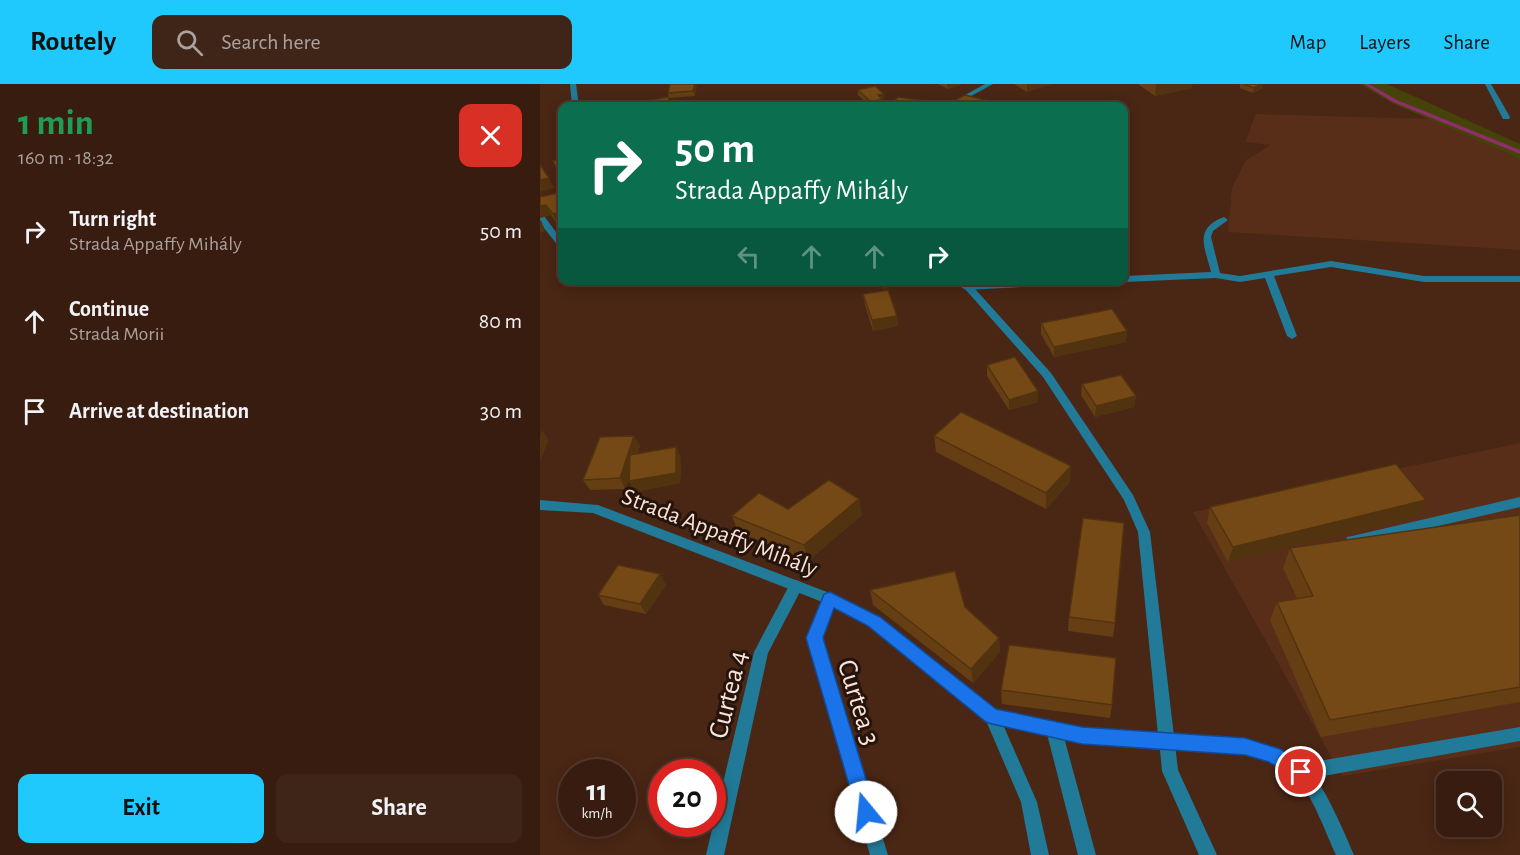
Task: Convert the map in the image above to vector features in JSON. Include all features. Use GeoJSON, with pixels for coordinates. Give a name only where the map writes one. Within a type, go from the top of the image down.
{"type":"FeatureCollection","features":[{"type":"Feature","properties":{"kind":"street"},"geometry":{"type":"LineString","coordinates":[[573,84],[575,102]]}},
{"type":"Feature","properties":{"kind":"street"},"geometry":{"type":"LineString","coordinates":[[956,102],[990,84]]}},
{"type":"Feature","properties":{"kind":"street"},"geometry":{"type":"LineString","coordinates":[[1488,84],[1506,117]]}},
{"type":"Feature","properties":{"kind":"street"},"geometry":{"type":"LineString","coordinates":[[541,218],[558,240]]}},
{"type":"Feature","properties":{"kind":"street"},"geometry":{"type":"LineString","coordinates":[[1216,275],[1207,237],[1209,230],[1224,220]]}},
{"type":"Feature","properties":{"kind":"street"},"geometry":{"type":"LineString","coordinates":[[1128,279],[1216,275],[1240,279],[1331,264],[1424,279],[1520,279]]}},
{"type":"Feature","properties":{"kind":"street"},"geometry":{"type":"LineString","coordinates":[[1268,274],[1292,336]]}},
{"type":"Feature","properties":{"kind":"street"},"geometry":{"type":"LineString","coordinates":[[965,285],[1047,375],[1129,498],[1144,532],[1170,771],[1208,855]]}},
{"type":"Feature","properties":{"kind":"street"},"geometry":{"type":"LineString","coordinates":[[1341,543],[1520,502]]}},
{"type":"Feature","properties":{"kind":"street","name":"Strada Appaffy Mihály"},"geometry":{"type":"LineString","coordinates":[[540,505],[594,508],[830,599],[874,621],[992,716],[1082,736],[1245,747],[1274,755],[1301,772]]}},
{"type":"Feature","properties":{"kind":"street","name":"Curtea 4"},"geometry":{"type":"LineString","coordinates":[[715,855],[761,652],[796,586]]}},
{"type":"Feature","properties":{"kind":"street","name":"Curtea 3"},"geometry":{"type":"LineString","coordinates":[[830,599],[814,638],[879,855]]}},
{"type":"Feature","properties":{"kind":"street"},"geometry":{"type":"LineString","coordinates":[[992,716],[1029,802],[1040,855]]}},
{"type":"Feature","properties":{"kind":"street"},"geometry":{"type":"LineString","coordinates":[[1054,730],[1087,855]]}},
{"type":"Feature","properties":{"kind":"street"},"geometry":{"type":"LineString","coordinates":[[1345,855],[1317,796],[1301,772],[1520,734]]}},
{"type":"Feature","properties":{"kind":"shaded area"},"geometry":{"type":"Polygon","coordinates":[[[1360,84],[1387,84],[1520,144],[1520,161],[1512,155],[1392,103],[1360,84]]]}},
{"type":"Feature","properties":{"kind":"shaded area"},"geometry":{"type":"Polygon","coordinates":[[[1256,114],[1430,119],[1512,155],[1520,161],[1520,250],[1228,232],[1232,188],[1246,160],[1271,145],[1245,142],[1256,114]]]}},
{"type":"Feature","properties":{"kind":"shaded area"},"geometry":{"type":"Polygon","coordinates":[[[1520,443],[1520,747],[1342,776],[1193,512],[1520,443]]]}},
{"type":"Feature","properties":{"kind":"building"},"geometry":{"type":"Polygon","coordinates":[[[670,84],[695,84],[693,91],[668,93],[670,84]]]}},
{"type":"Feature","properties":{"kind":"building"},"geometry":{"type":"Polygon","coordinates":[[[1243,84],[1261,84],[1254,88],[1243,84]]]}},
{"type":"Feature","properties":{"kind":"building"},"geometry":{"type":"Polygon","coordinates":[[[875,86],[884,94],[878,95],[882,99],[871,102],[858,90],[875,86]]]}},
{"type":"Feature","properties":{"kind":"building"},"geometry":{"type":"Polygon","coordinates":[[[965,95],[993,102],[952,102],[965,95]]]}},
{"type":"Feature","properties":{"kind":"building"},"geometry":{"type":"Polygon","coordinates":[[[668,97],[670,102],[640,102],[668,97]]]}},
{"type":"Feature","properties":{"kind":"building"},"geometry":{"type":"Polygon","coordinates":[[[898,97],[926,101],[925,102],[893,102],[898,97]]]}},
{"type":"Feature","properties":{"kind":"building"},"geometry":{"type":"Polygon","coordinates":[[[558,159],[558,172],[553,161],[558,159]]]}},
{"type":"Feature","properties":{"kind":"building"},"geometry":{"type":"Polygon","coordinates":[[[540,165],[549,178],[540,180],[540,165]]]}},
{"type":"Feature","properties":{"kind":"building"},"geometry":{"type":"Polygon","coordinates":[[[558,193],[558,212],[553,214],[546,205],[540,206],[540,197],[558,193]]]}},
{"type":"Feature","properties":{"kind":"building"},"geometry":{"type":"Polygon","coordinates":[[[888,290],[897,316],[872,320],[863,294],[888,290]]]}},
{"type":"Feature","properties":{"kind":"building"},"geometry":{"type":"Polygon","coordinates":[[[1112,309],[1127,331],[1054,347],[1041,323],[1112,309]]]}},
{"type":"Feature","properties":{"kind":"building"},"geometry":{"type":"Polygon","coordinates":[[[1015,357],[1038,391],[1009,400],[987,365],[1015,357]]]}},
{"type":"Feature","properties":{"kind":"building"},"geometry":{"type":"Polygon","coordinates":[[[1121,375],[1136,396],[1096,406],[1082,384],[1121,375]]]}},
{"type":"Feature","properties":{"kind":"building"},"geometry":{"type":"Polygon","coordinates":[[[961,412],[1071,466],[1046,493],[934,436],[961,412]]]}},
{"type":"Feature","properties":{"kind":"building"},"geometry":{"type":"Polygon","coordinates":[[[634,436],[620,478],[583,480],[600,437],[634,436]]]}},
{"type":"Feature","properties":{"kind":"building"},"geometry":{"type":"Polygon","coordinates":[[[676,447],[676,473],[629,481],[630,455],[676,447]]]}},
{"type":"Feature","properties":{"kind":"building"},"geometry":{"type":"Polygon","coordinates":[[[1396,464],[1426,500],[1233,547],[1210,507],[1396,464]]]}},
{"type":"Feature","properties":{"kind":"building"},"geometry":{"type":"Polygon","coordinates":[[[829,480],[859,499],[804,545],[732,516],[759,493],[788,509],[829,480]]]}},
{"type":"Feature","properties":{"kind":"building"},"geometry":{"type":"Polygon","coordinates":[[[1520,515],[1520,687],[1330,720],[1277,602],[1313,596],[1290,548],[1520,515]]]}},
{"type":"Feature","properties":{"kind":"building"},"geometry":{"type":"Polygon","coordinates":[[[1083,518],[1124,523],[1115,623],[1069,617],[1083,518]]]}},
{"type":"Feature","properties":{"kind":"building"},"geometry":{"type":"Polygon","coordinates":[[[618,565],[660,574],[640,604],[598,595],[618,565]]]}},
{"type":"Feature","properties":{"kind":"building"},"geometry":{"type":"Polygon","coordinates":[[[955,571],[965,607],[999,638],[971,669],[870,590],[955,571]]]}},
{"type":"Feature","properties":{"kind":"building"},"geometry":{"type":"Polygon","coordinates":[[[1009,645],[1116,658],[1112,705],[1001,690],[1009,645]]]}},
{"type":"Feature","properties":{"kind":"waterway"},"geometry":{"type":"LineString","coordinates":[[1366,84],[1395,101],[1520,152]]}},
{"type":"Feature","properties":{"kind":"route"},"geometry":{"type":"LineString","coordinates":[[866,812],[814,638],[830,599],[874,621],[992,716],[1082,736],[1245,747],[1274,755],[1301,772]]}}]}
